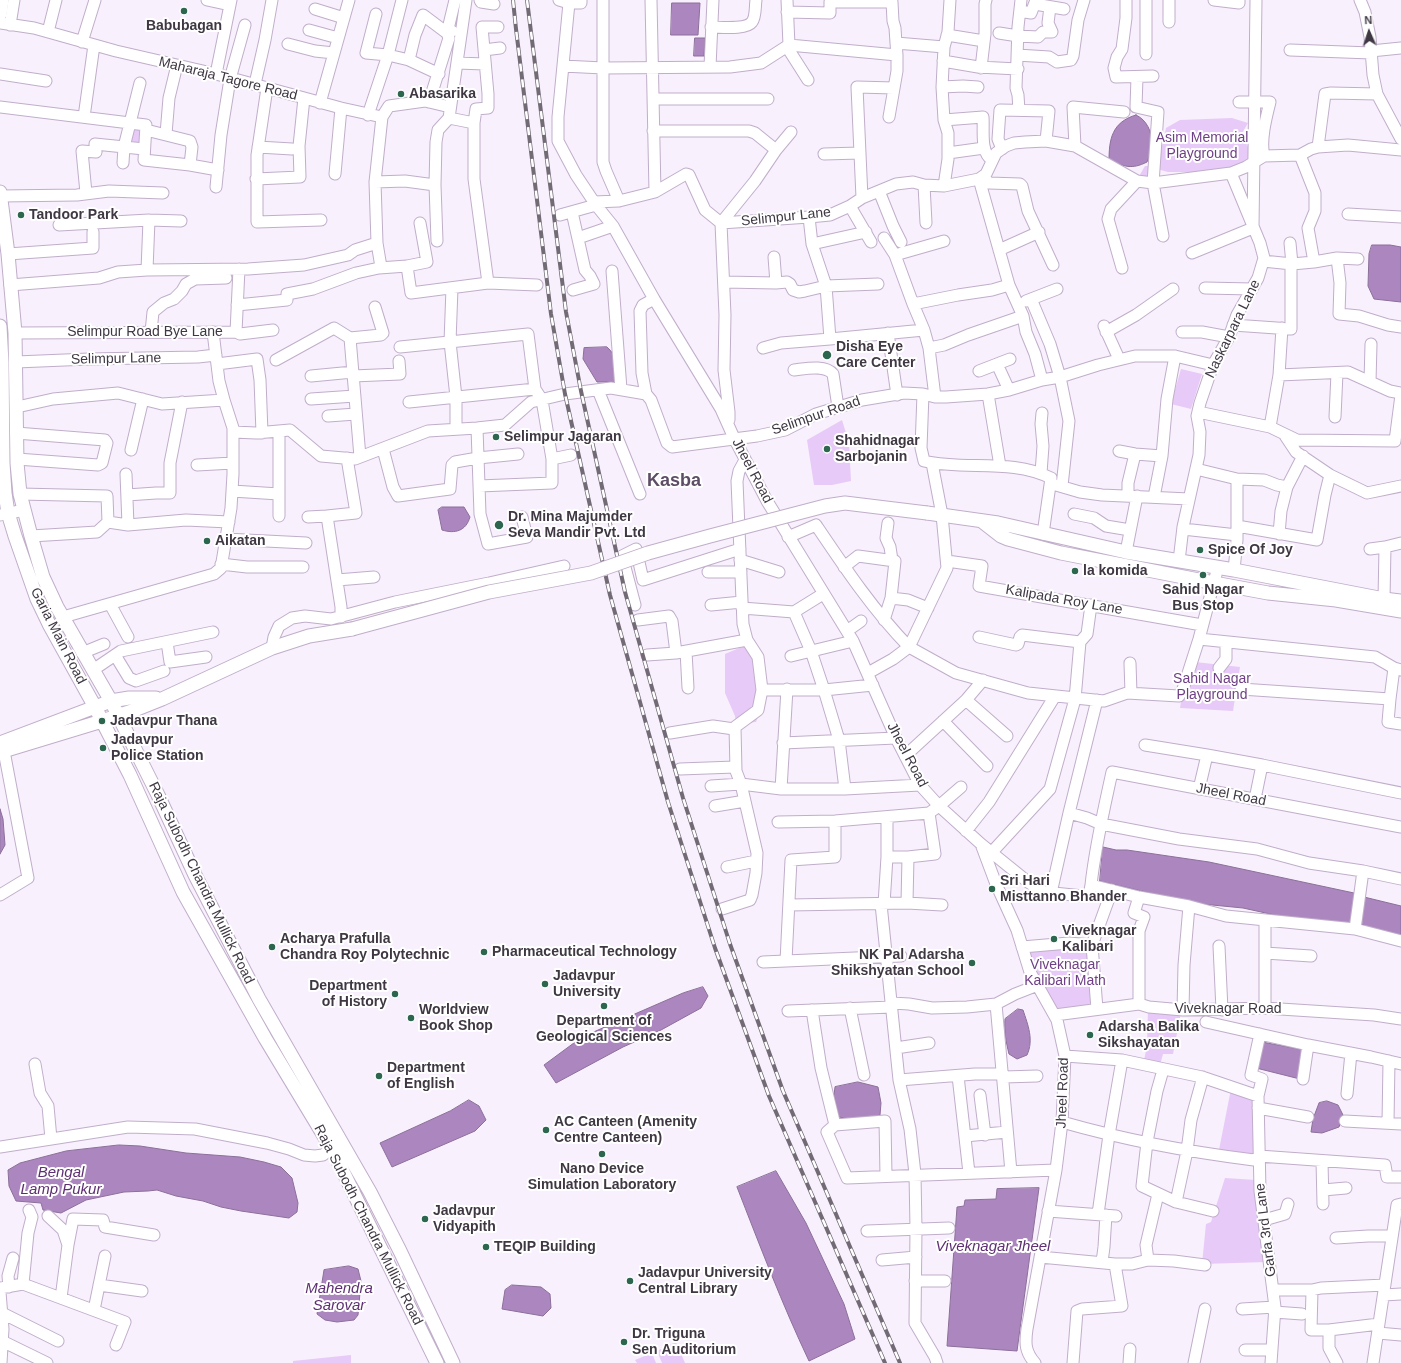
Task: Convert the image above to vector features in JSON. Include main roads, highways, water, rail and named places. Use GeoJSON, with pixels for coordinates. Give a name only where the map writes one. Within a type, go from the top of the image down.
{"type":"FeatureCollection","features":[{"type":"Feature","properties":{"kind":"main road"},"geometry":{"type":"LineString","coordinates":[[0,14],[2,0]]}},
{"type":"Feature","properties":{"kind":"main road","name":"Raja Subodh Chandra Mullick Road"},"geometry":{"type":"LineString","coordinates":[[0,194],[3,234],[8,254],[15,333],[17,407],[16,433],[20,494],[30,536],[43,577],[82,653],[111,701],[158,795],[195,875],[258,999],[336,1145],[437,1363]]}},
{"type":"Feature","properties":{"kind":"main road","name":"Garia Main Road"},"geometry":{"type":"LineString","coordinates":[[0,326],[2,363],[4,514],[37,599],[63,650],[95,707]]}},
{"type":"Feature","properties":{"kind":"main road"},"geometry":{"type":"LineString","coordinates":[[1,748],[118,716],[162,699],[278,646],[309,636],[363,626],[489,592],[591,573],[648,553],[825,506],[845,503],[998,523],[1126,552],[1218,567],[1401,601]]}},
{"type":"Feature","properties":{"kind":"main road"},"geometry":{"type":"LineString","coordinates":[[983,522],[1001,536],[1008,539],[1061,553],[1268,593],[1336,600],[1401,611]]}},
{"type":"Feature","properties":{"kind":"main road"},"geometry":{"type":"LineString","coordinates":[[1,748],[111,701],[129,698],[162,699]]}},
{"type":"Feature","properties":{"kind":"main road","name":"Raja Subodh Chandra Mullick Road"},"geometry":{"type":"LineString","coordinates":[[95,707],[130,775],[183,892],[265,1038],[374,1199],[453,1363]]}},
{"type":"Feature","properties":{"kind":"water"},"geometry":{"type":"Polygon","coordinates":[[[672,3],[700,3],[698,35],[671,35],[672,3]]]}},
{"type":"Feature","properties":{"kind":"water"},"geometry":{"type":"Polygon","coordinates":[[[695,38],[705,38],[704,56],[694,56],[695,38]]]}},
{"type":"Feature","properties":{"kind":"water"},"geometry":{"type":"Polygon","coordinates":[[[1136,115],[1146,123],[1151,135],[1152,146],[1147,162],[1132,167],[1109,161],[1111,139],[1114,132],[1122,122],[1136,115]]]}},
{"type":"Feature","properties":{"kind":"water"},"geometry":{"type":"Polygon","coordinates":[[[1372,245],[1390,245],[1401,247],[1401,302],[1374,299],[1368,286],[1369,254],[1372,245]]]}},
{"type":"Feature","properties":{"kind":"water"},"geometry":{"type":"Polygon","coordinates":[[[607,347],[615,358],[617,367],[617,382],[597,382],[583,359],[584,348],[607,347]]]}},
{"type":"Feature","properties":{"kind":"water"},"geometry":{"type":"Polygon","coordinates":[[[442,507],[464,507],[470,517],[466,526],[451,532],[442,530],[438,510],[442,507]]]}},
{"type":"Feature","properties":{"kind":"water"},"geometry":{"type":"Polygon","coordinates":[[[0,809],[3,819],[5,845],[0,854],[0,809]]]}},
{"type":"Feature","properties":{"kind":"water"},"geometry":{"type":"Polygon","coordinates":[[[1103,847],[1209,862],[1354,893],[1354,909],[1349,927],[1320,925],[1243,908],[1192,903],[1100,881],[1103,847]]]}},
{"type":"Feature","properties":{"kind":"water"},"geometry":{"type":"Polygon","coordinates":[[[1364,897],[1401,906],[1401,938],[1362,926],[1364,897]]]}},
{"type":"Feature","properties":{"kind":"water"},"geometry":{"type":"Polygon","coordinates":[[[703,987],[708,996],[701,1008],[556,1083],[544,1065],[582,1037],[683,993],[703,987]]]}},
{"type":"Feature","properties":{"kind":"water"},"geometry":{"type":"Polygon","coordinates":[[[1018,1009],[1023,1010],[1027,1021],[1030,1032],[1030,1044],[1027,1055],[1017,1059],[1009,1054],[1005,1019],[1018,1009]]]}},
{"type":"Feature","properties":{"kind":"water"},"geometry":{"type":"Polygon","coordinates":[[[1262,1042],[1304,1050],[1300,1079],[1256,1068],[1262,1042]]]}},
{"type":"Feature","properties":{"kind":"water"},"geometry":{"type":"Polygon","coordinates":[[[858,1082],[878,1087],[881,1103],[880,1115],[860,1119],[839,1117],[834,1095],[835,1087],[858,1082]]]}},
{"type":"Feature","properties":{"kind":"water"},"geometry":{"type":"Polygon","coordinates":[[[469,1100],[479,1106],[486,1120],[475,1131],[392,1167],[380,1143],[450,1111],[469,1100]]]}},
{"type":"Feature","properties":{"kind":"water"},"geometry":{"type":"Polygon","coordinates":[[[1327,1101],[1338,1105],[1343,1115],[1339,1127],[1322,1133],[1311,1132],[1313,1119],[1319,1103],[1327,1101]]]}},
{"type":"Feature","properties":{"kind":"water","name":"Bengal Lamp Pukur"},"geometry":{"type":"Polygon","coordinates":[[[119,1145],[140,1146],[186,1153],[240,1157],[281,1167],[292,1178],[298,1203],[297,1212],[289,1218],[241,1211],[176,1196],[157,1190],[124,1192],[86,1200],[61,1213],[43,1210],[41,1203],[16,1201],[9,1186],[8,1170],[20,1163],[66,1151],[119,1145]]]}},
{"type":"Feature","properties":{"kind":"water"},"geometry":{"type":"Polygon","coordinates":[[[776,1171],[806,1223],[844,1304],[855,1339],[809,1361],[780,1296],[737,1187],[776,1171]]]}},
{"type":"Feature","properties":{"kind":"water","name":"Viveknagar Jheel"},"geometry":{"type":"Polygon","coordinates":[[[1039,1188],[1017,1351],[947,1346],[957,1207],[964,1206],[965,1200],[996,1199],[997,1189],[1039,1188]]]}},
{"type":"Feature","properties":{"kind":"water","name":"Mahendra Sarovar"},"geometry":{"type":"Polygon","coordinates":[[[349,1266],[358,1269],[361,1281],[358,1315],[354,1320],[337,1322],[325,1320],[317,1314],[324,1270],[349,1266]]]}},
{"type":"Feature","properties":{"kind":"water"},"geometry":{"type":"Polygon","coordinates":[[[512,1285],[541,1287],[550,1294],[551,1308],[543,1316],[502,1309],[505,1290],[512,1285]]]}},
{"type":"Feature","properties":{"kind":"railway"},"geometry":{"type":"LineString","coordinates":[[513,0],[551,314],[565,394],[610,595],[668,802],[715,948],[769,1096],[885,1363]]}},
{"type":"Feature","properties":{"kind":"railway"},"geometry":{"type":"LineString","coordinates":[[527,0],[566,312],[581,391],[625,592],[683,798],[730,944],[783,1091],[900,1363]]}},
{"type":"Feature","properties":{"kind":"place","name":"Babubagan"},"geometry":{"type":"Point","coordinates":[184,11]}},
{"type":"Feature","properties":{"kind":"place","name":"Abasarika"},"geometry":{"type":"Point","coordinates":[401,94]}},
{"type":"Feature","properties":{"kind":"place","name":"Tandoor Park"},"geometry":{"type":"Point","coordinates":[21,215]}},
{"type":"Feature","properties":{"kind":"place","name":"Disha Eye Care Center"},"geometry":{"type":"Point","coordinates":[827,355]}},
{"type":"Feature","properties":{"kind":"place","name":"Selimpur Jagaran"},"geometry":{"type":"Point","coordinates":[496,437]}},
{"type":"Feature","properties":{"kind":"place","name":"Shahidnagar Sarbojanin"},"geometry":{"type":"Point","coordinates":[827,449]}},
{"type":"Feature","properties":{"kind":"place","name":"Dr. Mina Majumder Seva Mandir Pvt. Ltd"},"geometry":{"type":"Point","coordinates":[499,525]}},
{"type":"Feature","properties":{"kind":"place","name":"Aikatan"},"geometry":{"type":"Point","coordinates":[207,541]}},
{"type":"Feature","properties":{"kind":"place","name":"Spice Of Joy"},"geometry":{"type":"Point","coordinates":[1200,550]}},
{"type":"Feature","properties":{"kind":"place","name":"la komida"},"geometry":{"type":"Point","coordinates":[1075,571]}},
{"type":"Feature","properties":{"kind":"place","name":"Sahid Nagar Bus Stop"},"geometry":{"type":"Point","coordinates":[1203,575]}},
{"type":"Feature","properties":{"kind":"place","name":"Jadavpur Thana"},"geometry":{"type":"Point","coordinates":[102,721]}},
{"type":"Feature","properties":{"kind":"place","name":"Jadavpur Police Station"},"geometry":{"type":"Point","coordinates":[103,748]}},
{"type":"Feature","properties":{"kind":"place","name":"Sri Hari Misttanno Bhander"},"geometry":{"type":"Point","coordinates":[992,889]}},
{"type":"Feature","properties":{"kind":"place","name":"Viveknagar Kalibari"},"geometry":{"type":"Point","coordinates":[1054,939]}},
{"type":"Feature","properties":{"kind":"place","name":"Acharya Prafulla Chandra Roy Polytechnic"},"geometry":{"type":"Point","coordinates":[272,947]}},
{"type":"Feature","properties":{"kind":"place","name":"Pharmaceutical Technology"},"geometry":{"type":"Point","coordinates":[484,952]}},
{"type":"Feature","properties":{"kind":"place","name":"NK Pal Adarsha Shikshyatan School"},"geometry":{"type":"Point","coordinates":[972,963]}},
{"type":"Feature","properties":{"kind":"place","name":"Jadavpur University"},"geometry":{"type":"Point","coordinates":[545,984]}},
{"type":"Feature","properties":{"kind":"place","name":"Department of History"},"geometry":{"type":"Point","coordinates":[395,994]}},
{"type":"Feature","properties":{"kind":"place","name":"Department of Geological Sciences"},"geometry":{"type":"Point","coordinates":[604,1006]}},
{"type":"Feature","properties":{"kind":"place","name":"Worldview Book Shop"},"geometry":{"type":"Point","coordinates":[411,1018]}},
{"type":"Feature","properties":{"kind":"place","name":"Adarsha Balika Sikshayatan"},"geometry":{"type":"Point","coordinates":[1090,1035]}},
{"type":"Feature","properties":{"kind":"place","name":"Department of English"},"geometry":{"type":"Point","coordinates":[379,1076]}},
{"type":"Feature","properties":{"kind":"place","name":"AC Canteen (Amenity Centre Canteen)"},"geometry":{"type":"Point","coordinates":[546,1130]}},
{"type":"Feature","properties":{"kind":"place","name":"Nano Device Simulation Laboratory"},"geometry":{"type":"Point","coordinates":[602,1154]}},
{"type":"Feature","properties":{"kind":"place","name":"Jadavpur Vidyapith"},"geometry":{"type":"Point","coordinates":[425,1219]}},
{"type":"Feature","properties":{"kind":"place","name":"TEQIP Building"},"geometry":{"type":"Point","coordinates":[486,1247]}},
{"type":"Feature","properties":{"kind":"place","name":"Jadavpur University Central Library"},"geometry":{"type":"Point","coordinates":[630,1281]}},
{"type":"Feature","properties":{"kind":"place","name":"Dr. Triguna Sen Auditorium"},"geometry":{"type":"Point","coordinates":[624,1342]}},
{"type":"Feature","properties":{"kind":"district","name":"Kasba"},"geometry":{"type":"Point","coordinates":[674,481]}},
{"type":"Feature","properties":{"kind":"park label","name":"Asim Memorial Playground"},"geometry":{"type":"Point","coordinates":[1202,146]}},
{"type":"Feature","properties":{"kind":"park label","name":"Sahid Nagar Playground"},"geometry":{"type":"Point","coordinates":[1212,688]}},
{"type":"Feature","properties":{"kind":"park label","name":"Viveknagar Kalibari Math"},"geometry":{"type":"Point","coordinates":[1065,974]}}]}
